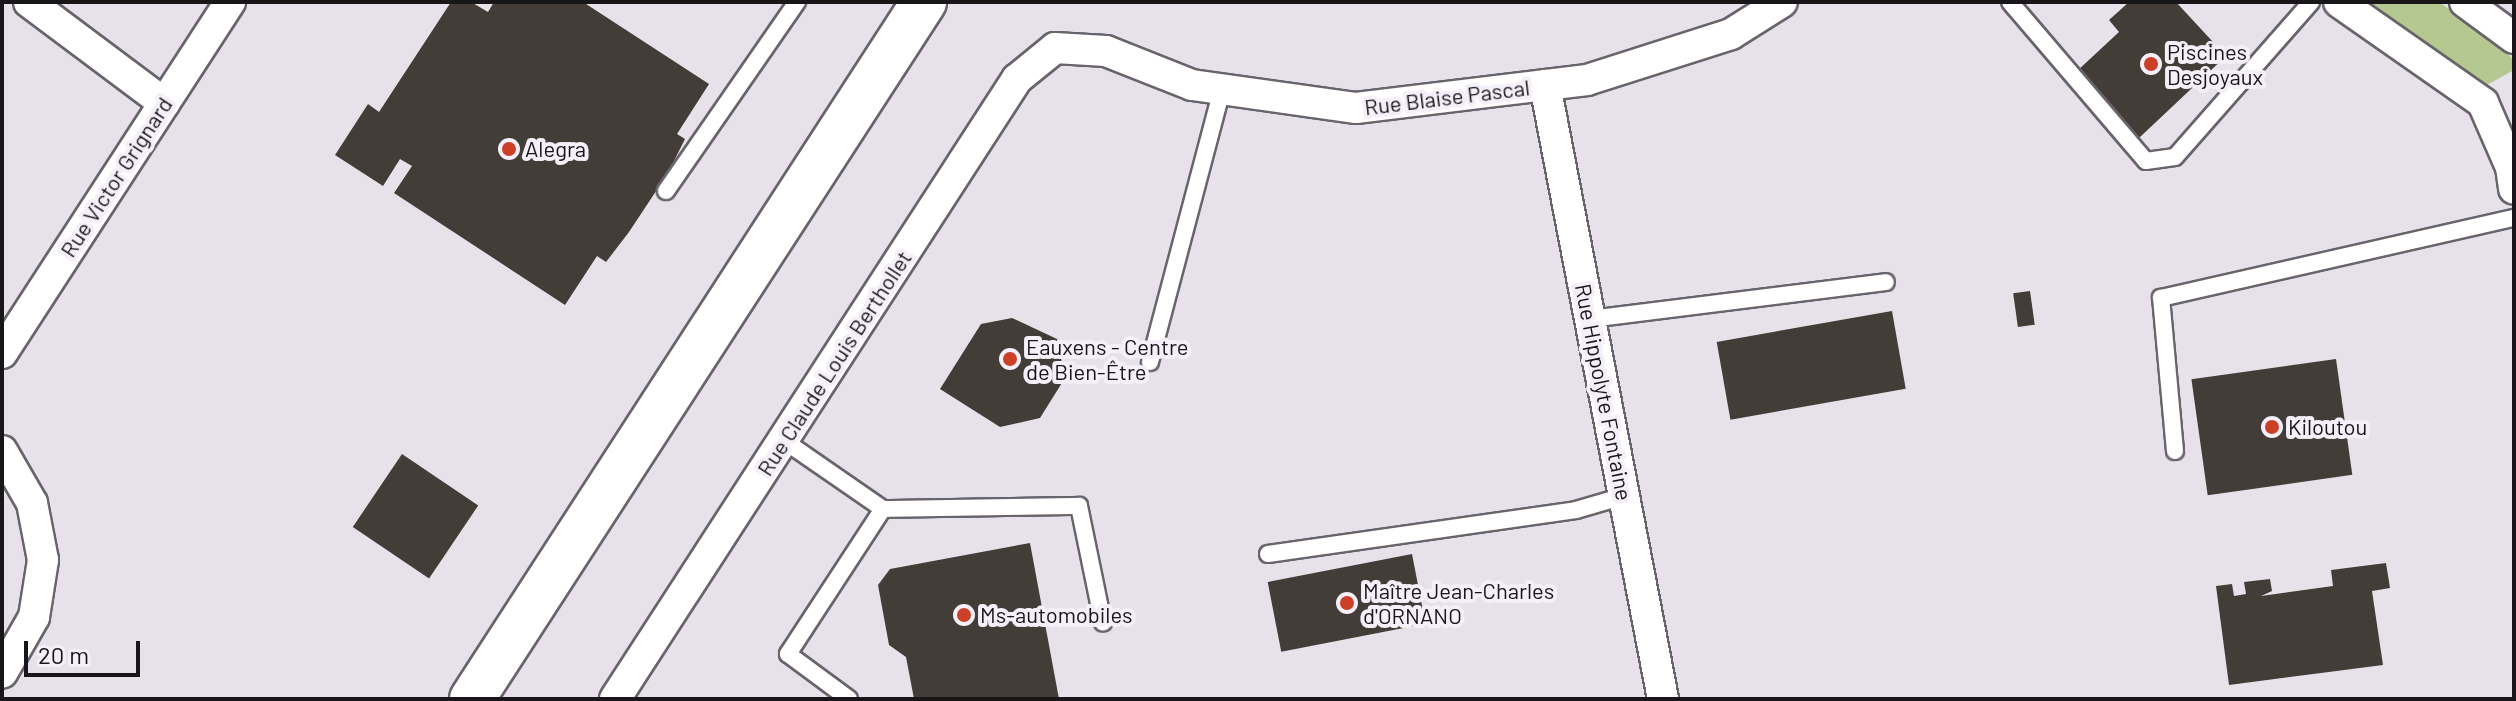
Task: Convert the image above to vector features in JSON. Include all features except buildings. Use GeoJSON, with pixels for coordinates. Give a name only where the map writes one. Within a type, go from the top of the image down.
{"type":"FeatureCollection","features":[{"type":"Feature","properties":{"kind":"main road"},"geometry":{"type":"LineString","coordinates":[[472,699],[924,2]]}},
{"type":"Feature","properties":{"kind":"street"},"geometry":{"type":"LineString","coordinates":[[29,2],[164,103]]}},
{"type":"Feature","properties":{"kind":"street","name":"Rue Victor Grignard"},"geometry":{"type":"LineString","coordinates":[[2,353],[230,2]]}},
{"type":"Feature","properties":{"kind":"street","name":"Rue Blaise Pascal"},"geometry":{"type":"LineString","coordinates":[[1055,48],[1106,51],[1192,85],[1356,108],[1587,80],[1731,34],[1782,2]]}},
{"type":"Feature","properties":{"kind":"street"},"geometry":{"type":"LineString","coordinates":[[2339,2],[2483,103],[2513,174]]}},
{"type":"Feature","properties":{"kind":"street"},"geometry":{"type":"LineString","coordinates":[[2466,2],[2514,38]]}},
{"type":"Feature","properties":{"kind":"street","name":"Rue Claude Louis Berthollet"},"geometry":{"type":"LineString","coordinates":[[619,693],[1017,79],[1055,48]]}},
{"type":"Feature","properties":{"kind":"street","name":"Rue Hippolyte Fontaine"},"geometry":{"type":"LineString","coordinates":[[1545,85],[1663,699]]}},
{"type":"Feature","properties":{"kind":"street"},"geometry":{"type":"LineString","coordinates":[[2,451],[32,503],[43,560],[34,617],[2,673]]}},
{"type":"Feature","properties":{"kind":"lane"},"geometry":{"type":"LineString","coordinates":[[666,191],[797,2]]}},
{"type":"Feature","properties":{"kind":"lane"},"geometry":{"type":"LineString","coordinates":[[2010,2],[2146,161],[2175,157],[2311,2]]}},
{"type":"Feature","properties":{"kind":"lane"},"geometry":{"type":"LineString","coordinates":[[1150,362],[1222,89]]}},
{"type":"Feature","properties":{"kind":"lane"},"geometry":{"type":"LineString","coordinates":[[2175,451],[2161,298],[2514,218]]}},
{"type":"Feature","properties":{"kind":"lane"},"geometry":{"type":"LineString","coordinates":[[1590,319],[1886,282]]}},
{"type":"Feature","properties":{"kind":"lane"},"geometry":{"type":"LineString","coordinates":[[783,440],[883,509],[1079,506],[1103,623]]}},
{"type":"Feature","properties":{"kind":"lane"},"geometry":{"type":"LineString","coordinates":[[1268,554],[1576,510],[1624,496]]}},
{"type":"Feature","properties":{"kind":"lane"},"geometry":{"type":"LineString","coordinates":[[849,699],[788,654],[883,509]]}},
{"type":"Feature","properties":{"kind":"green space"},"geometry":{"type":"Polygon","coordinates":[[[2370,2],[2439,2],[2500,44],[2514,61],[2514,70],[2485,86],[2370,2]]]}},
{"type":"Feature","properties":{"kind":"place","name":"Piscines Desjoyaux"},"geometry":{"type":"Point","coordinates":[2151,64]}},
{"type":"Feature","properties":{"kind":"place","name":"Alegra"},"geometry":{"type":"Point","coordinates":[509,149]}},
{"type":"Feature","properties":{"kind":"place","name":"Eauxens - Centre de Bien-Être"},"geometry":{"type":"Point","coordinates":[1010,359]}},
{"type":"Feature","properties":{"kind":"place","name":"Kiloutou"},"geometry":{"type":"Point","coordinates":[2272,427]}},
{"type":"Feature","properties":{"kind":"place","name":"Maître Jean-Charles d'ORNANO"},"geometry":{"type":"Point","coordinates":[1347,603]}},
{"type":"Feature","properties":{"kind":"place","name":"Ms-automobiles"},"geometry":{"type":"Point","coordinates":[964,615]}}]}
